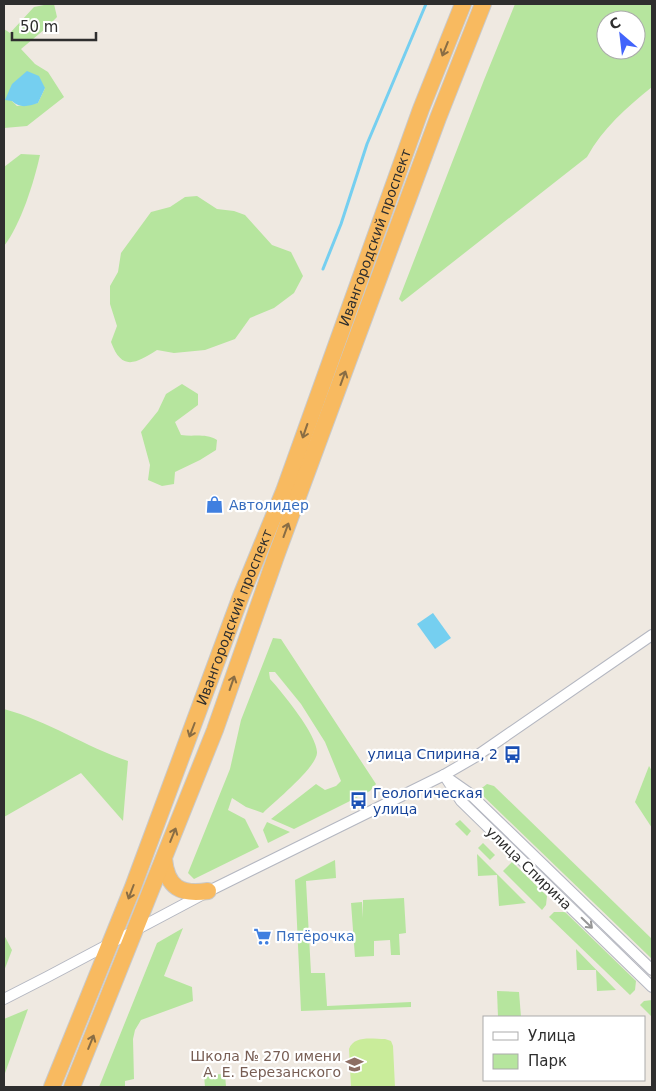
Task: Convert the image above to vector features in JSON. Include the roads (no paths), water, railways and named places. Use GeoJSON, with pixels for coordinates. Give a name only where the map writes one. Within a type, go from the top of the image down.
{"type":"FeatureCollection","features":[{"type":"Feature","properties":{"kind":"highway","name":"Ивангородский проспект"},"geometry":{"type":"LineString","coordinates":[[52,1087],[111,942],[241,596],[284,491],[421,109],[463,4]]}},
{"type":"Feature","properties":{"kind":"highway","name":"Ивангородский проспект"},"geometry":{"type":"LineString","coordinates":[[72,1087],[215,730],[280,547],[482,4]]}},
{"type":"Feature","properties":{"kind":"highway"},"geometry":{"type":"LineString","coordinates":[[164,859],[168,878],[175,886],[184,891],[194,893],[208,891]]}},
{"type":"Feature","properties":{"kind":"street"},"geometry":{"type":"LineString","coordinates":[[4,999],[208,891],[444,775],[482,752],[652,635]]}},
{"type":"Feature","properties":{"kind":"street","name":"улица Спирина"},"geometry":{"type":"LineString","coordinates":[[444,775],[469,793],[652,970]]}},
{"type":"Feature","properties":{"kind":"street","name":"улица Спирина"},"geometry":{"type":"LineString","coordinates":[[444,775],[461,802],[652,987]]}},
{"type":"Feature","properties":{"kind":"water"},"geometry":{"type":"Polygon","coordinates":[[[27,71],[39,76],[45,88],[38,103],[22,106],[5,100],[12,84],[27,71]]]}},
{"type":"Feature","properties":{"kind":"water"},"geometry":{"type":"Polygon","coordinates":[[[433,613],[451,638],[435,649],[417,624],[433,613]]]}},
{"type":"Feature","properties":{"kind":"waterway"},"geometry":{"type":"LineString","coordinates":[[323,269],[341,224],[367,144],[426,4]]}},
{"type":"Feature","properties":{"kind":"place","name":"Автолидер"},"geometry":{"type":"Point","coordinates":[215,505]}},
{"type":"Feature","properties":{"kind":"place","name":"улица Спирина, 2"},"geometry":{"type":"Point","coordinates":[512,754]}},
{"type":"Feature","properties":{"kind":"place","name":"Геологическая улица"},"geometry":{"type":"Point","coordinates":[359,801]}},
{"type":"Feature","properties":{"kind":"place","name":"Пятёрочка"},"geometry":{"type":"Point","coordinates":[262,936]}},
{"type":"Feature","properties":{"kind":"place","name":"Школа № 270 имени А. Е. Березанского"},"geometry":{"type":"Point","coordinates":[355,1064]}}]}
